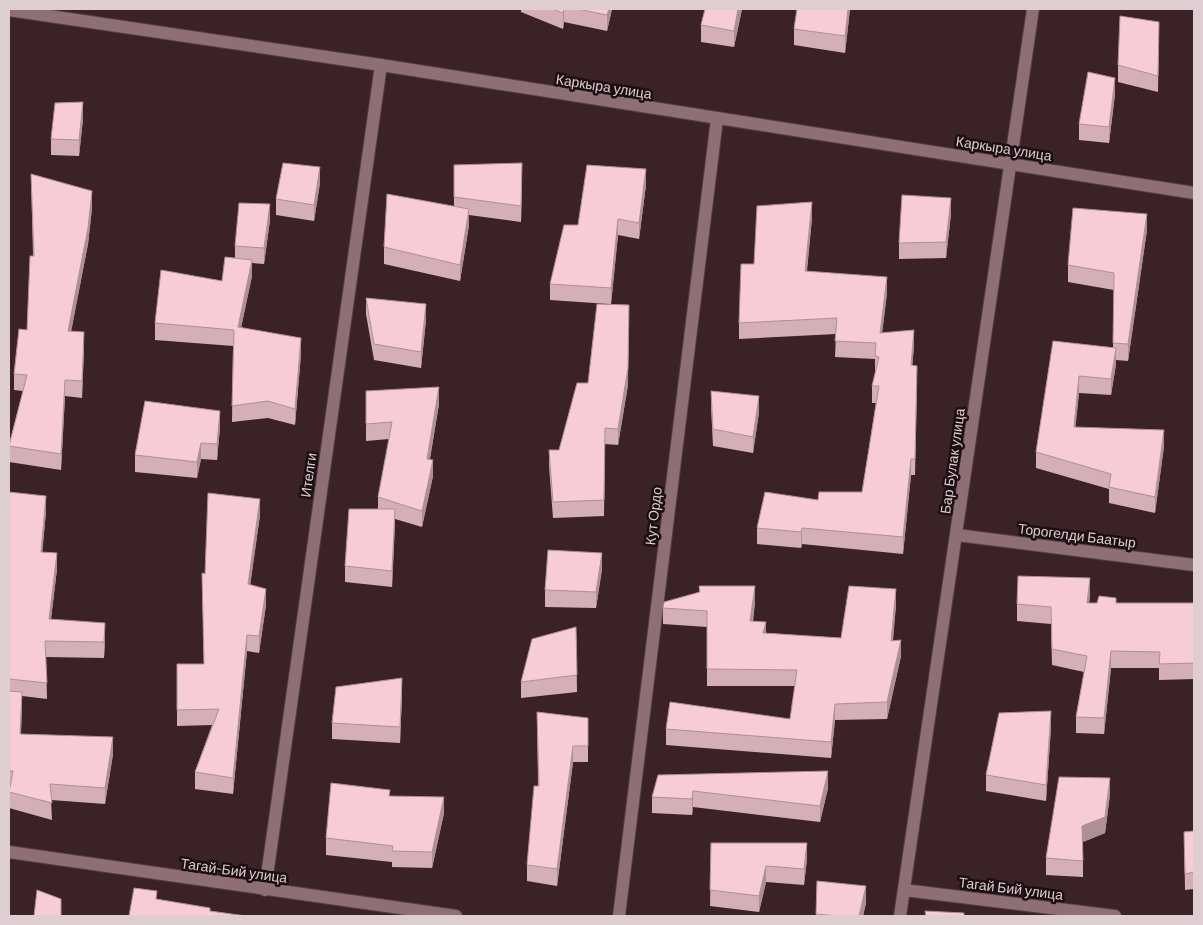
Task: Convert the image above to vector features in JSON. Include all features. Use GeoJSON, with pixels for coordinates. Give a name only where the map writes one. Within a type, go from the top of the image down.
{"type":"FeatureCollection","features":[{"type":"Feature","properties":{"kind":"street","name":"Бар Булак улица"},"geometry":{"type":"LineString","coordinates":[[900,916],[1033,9]]}},
{"type":"Feature","properties":{"kind":"street","name":"Каркыра улица"},"geometry":{"type":"LineString","coordinates":[[9,12],[381,65],[1194,193]]}},
{"type":"Feature","properties":{"kind":"street","name":"Ителги"},"geometry":{"type":"LineString","coordinates":[[265,890],[381,65]]}},
{"type":"Feature","properties":{"kind":"street","name":"Кут Ордо"},"geometry":{"type":"LineString","coordinates":[[620,916],[717,119]]}},
{"type":"Feature","properties":{"kind":"street","name":"Торогелди Баатыр"},"geometry":{"type":"LineString","coordinates":[[957,535],[1194,564]]}},
{"type":"Feature","properties":{"kind":"street","name":"Тагай-Бий улица"},"geometry":{"type":"LineString","coordinates":[[9,852],[456,916]]}},
{"type":"Feature","properties":{"kind":"street","name":"Тагай Бий улица"},"geometry":{"type":"LineString","coordinates":[[904,890],[1115,916]]}},
{"type":"Feature","properties":{"kind":"building"},"geometry":{"type":"Polygon","coordinates":[[[552,9],[564,9],[563,13],[552,9]]]}},
{"type":"Feature","properties":{"kind":"building"},"geometry":{"type":"Polygon","coordinates":[[[578,9],[609,9],[607,15],[578,9]]]}},
{"type":"Feature","properties":{"kind":"building"},"geometry":{"type":"Polygon","coordinates":[[[705,9],[738,9],[734,31],[701,25],[705,9]]]}},
{"type":"Feature","properties":{"kind":"building"},"geometry":{"type":"Polygon","coordinates":[[[797,9],[848,9],[845,36],[794,29],[797,9]]]}},
{"type":"Feature","properties":{"kind":"building"},"geometry":{"type":"Polygon","coordinates":[[[1120,16],[1159,22],[1158,76],[1118,65],[1120,16]]]}},
{"type":"Feature","properties":{"kind":"building"},"geometry":{"type":"Polygon","coordinates":[[[1088,72],[1115,78],[1109,127],[1079,124],[1088,72]]]}},
{"type":"Feature","properties":{"kind":"building"},"geometry":{"type":"Polygon","coordinates":[[[83,102],[79,140],[51,139],[55,103],[83,102]]]}},
{"type":"Feature","properties":{"kind":"building"},"geometry":{"type":"Polygon","coordinates":[[[283,163],[320,167],[314,205],[276,199],[283,163]]]}},
{"type":"Feature","properties":{"kind":"building"},"geometry":{"type":"Polygon","coordinates":[[[522,163],[521,206],[454,197],[454,165],[522,163]]]}},
{"type":"Feature","properties":{"kind":"building"},"geometry":{"type":"Polygon","coordinates":[[[587,165],[646,169],[639,223],[618,219],[611,288],[550,284],[564,225],[578,225],[587,165]]]}},
{"type":"Feature","properties":{"kind":"building"},"geometry":{"type":"Polygon","coordinates":[[[31,174],[92,191],[88,228],[68,331],[84,332],[82,381],[65,380],[61,454],[9,446],[27,375],[14,374],[19,329],[27,330],[30,256],[34,256],[31,174]]]}},
{"type":"Feature","properties":{"kind":"building"},"geometry":{"type":"Polygon","coordinates":[[[387,194],[469,209],[460,265],[384,247],[387,194]]]}},
{"type":"Feature","properties":{"kind":"building"},"geometry":{"type":"Polygon","coordinates":[[[902,195],[951,198],[946,242],[899,243],[902,195]]]}},
{"type":"Feature","properties":{"kind":"building"},"geometry":{"type":"Polygon","coordinates":[[[812,202],[805,271],[887,277],[880,333],[914,330],[911,365],[917,366],[915,459],[911,459],[903,537],[802,528],[801,532],[757,528],[765,492],[818,500],[819,492],[862,492],[879,386],[872,386],[879,357],[875,356],[876,343],[835,341],[837,318],[739,323],[741,264],[754,264],[757,206],[812,202]]]}},
{"type":"Feature","properties":{"kind":"building"},"geometry":{"type":"Polygon","coordinates":[[[239,203],[270,204],[264,248],[235,246],[239,203]]]}},
{"type":"Feature","properties":{"kind":"building"},"geometry":{"type":"Polygon","coordinates":[[[1073,208],[1147,214],[1128,344],[1113,343],[1114,273],[1068,265],[1073,208]]]}},
{"type":"Feature","properties":{"kind":"building"},"geometry":{"type":"Polygon","coordinates":[[[225,257],[252,260],[238,327],[301,338],[295,409],[268,401],[232,406],[234,330],[155,323],[161,270],[222,281],[225,257]]]}},
{"type":"Feature","properties":{"kind":"building"},"geometry":{"type":"Polygon","coordinates":[[[366,298],[426,304],[421,352],[374,344],[366,298]]]}},
{"type":"Feature","properties":{"kind":"building"},"geometry":{"type":"Polygon","coordinates":[[[597,304],[629,305],[628,368],[618,429],[605,428],[604,500],[553,502],[549,450],[559,450],[577,383],[588,383],[597,304]]]}},
{"type":"Feature","properties":{"kind":"building"},"geometry":{"type":"Polygon","coordinates":[[[1053,341],[1116,348],[1111,379],[1079,376],[1074,427],[1164,430],[1155,497],[1109,487],[1111,474],[1036,452],[1053,341]]]}},
{"type":"Feature","properties":{"kind":"building"},"geometry":{"type":"Polygon","coordinates":[[[439,387],[427,459],[433,460],[422,511],[378,497],[392,422],[366,424],[366,391],[439,387]]]}},
{"type":"Feature","properties":{"kind":"building"},"geometry":{"type":"Polygon","coordinates":[[[711,391],[759,396],[753,437],[713,429],[711,391]]]}},
{"type":"Feature","properties":{"kind":"building"},"geometry":{"type":"Polygon","coordinates":[[[145,401],[220,411],[217,444],[201,443],[197,462],[135,455],[145,401]]]}},
{"type":"Feature","properties":{"kind":"building"},"geometry":{"type":"Polygon","coordinates":[[[9,492],[46,496],[41,552],[57,553],[49,619],[105,623],[104,642],[45,641],[47,683],[9,679],[9,492]]]}},
{"type":"Feature","properties":{"kind":"building"},"geometry":{"type":"Polygon","coordinates":[[[208,493],[260,499],[248,584],[266,589],[259,636],[247,635],[233,778],[195,772],[219,709],[177,710],[177,664],[204,664],[202,573],[205,574],[208,493]]]}},
{"type":"Feature","properties":{"kind":"building"},"geometry":{"type":"Polygon","coordinates":[[[349,509],[395,509],[392,571],[345,566],[349,509]]]}},
{"type":"Feature","properties":{"kind":"building"},"geometry":{"type":"Polygon","coordinates":[[[548,550],[602,553],[596,592],[545,590],[548,550]]]}},
{"type":"Feature","properties":{"kind":"building"},"geometry":{"type":"Polygon","coordinates":[[[1018,576],[1090,578],[1087,603],[1097,603],[1099,596],[1116,598],[1116,603],[1194,603],[1194,663],[1159,664],[1160,652],[1111,651],[1104,718],[1076,717],[1087,656],[1052,649],[1051,607],[1017,604],[1018,576]]]}},
{"type":"Feature","properties":{"kind":"building"},"geometry":{"type":"Polygon","coordinates":[[[699,586],[755,586],[750,621],[766,622],[763,633],[841,638],[849,586],[896,589],[891,641],[901,640],[887,702],[835,704],[831,742],[666,729],[670,702],[790,719],[797,670],[707,669],[707,611],[663,608],[664,602],[700,592],[699,586]]]}},
{"type":"Feature","properties":{"kind":"building"},"geometry":{"type":"Polygon","coordinates":[[[576,627],[577,675],[521,682],[532,639],[576,627]]]}},
{"type":"Feature","properties":{"kind":"building"},"geometry":{"type":"Polygon","coordinates":[[[402,678],[400,727],[332,723],[336,687],[402,678]]]}},
{"type":"Feature","properties":{"kind":"building"},"geometry":{"type":"Polygon","coordinates":[[[9,691],[22,692],[20,734],[113,737],[105,788],[50,784],[52,803],[9,792],[13,771],[9,771],[9,691]]]}},
{"type":"Feature","properties":{"kind":"building"},"geometry":{"type":"Polygon","coordinates":[[[1051,711],[1046,785],[986,775],[999,713],[1051,711]]]}},
{"type":"Feature","properties":{"kind":"building"},"geometry":{"type":"Polygon","coordinates":[[[537,712],[588,718],[588,746],[573,746],[557,869],[527,865],[534,786],[539,786],[537,712]]]}},
{"type":"Feature","properties":{"kind":"building"},"geometry":{"type":"Polygon","coordinates":[[[828,771],[820,806],[693,791],[692,799],[652,797],[658,775],[828,771]]]}},
{"type":"Feature","properties":{"kind":"building"},"geometry":{"type":"Polygon","coordinates":[[[1059,777],[1110,778],[1105,817],[1082,826],[1083,861],[1046,858],[1059,777]]]}},
{"type":"Feature","properties":{"kind":"building"},"geometry":{"type":"Polygon","coordinates":[[[331,783],[390,790],[389,796],[444,797],[432,852],[392,851],[393,846],[326,838],[331,783]]]}},
{"type":"Feature","properties":{"kind":"building"},"geometry":{"type":"Polygon","coordinates":[[[1194,831],[1194,872],[1185,874],[1184,832],[1194,831]]]}},
{"type":"Feature","properties":{"kind":"building"},"geometry":{"type":"Polygon","coordinates":[[[711,843],[807,843],[804,869],[766,866],[759,896],[710,890],[711,843]]]}},
{"type":"Feature","properties":{"kind":"building"},"geometry":{"type":"Polygon","coordinates":[[[817,881],[866,886],[859,916],[816,914],[817,881]]]}},
{"type":"Feature","properties":{"kind":"building"},"geometry":{"type":"Polygon","coordinates":[[[134,888],[157,891],[156,899],[210,908],[210,911],[246,916],[129,916],[134,888]]]}},
{"type":"Feature","properties":{"kind":"building"},"geometry":{"type":"Polygon","coordinates":[[[37,890],[61,899],[61,916],[34,916],[37,890]]]}},
{"type":"Feature","properties":{"kind":"building"},"geometry":{"type":"Polygon","coordinates":[[[925,911],[964,913],[964,916],[926,916],[925,911]]]}}]}
